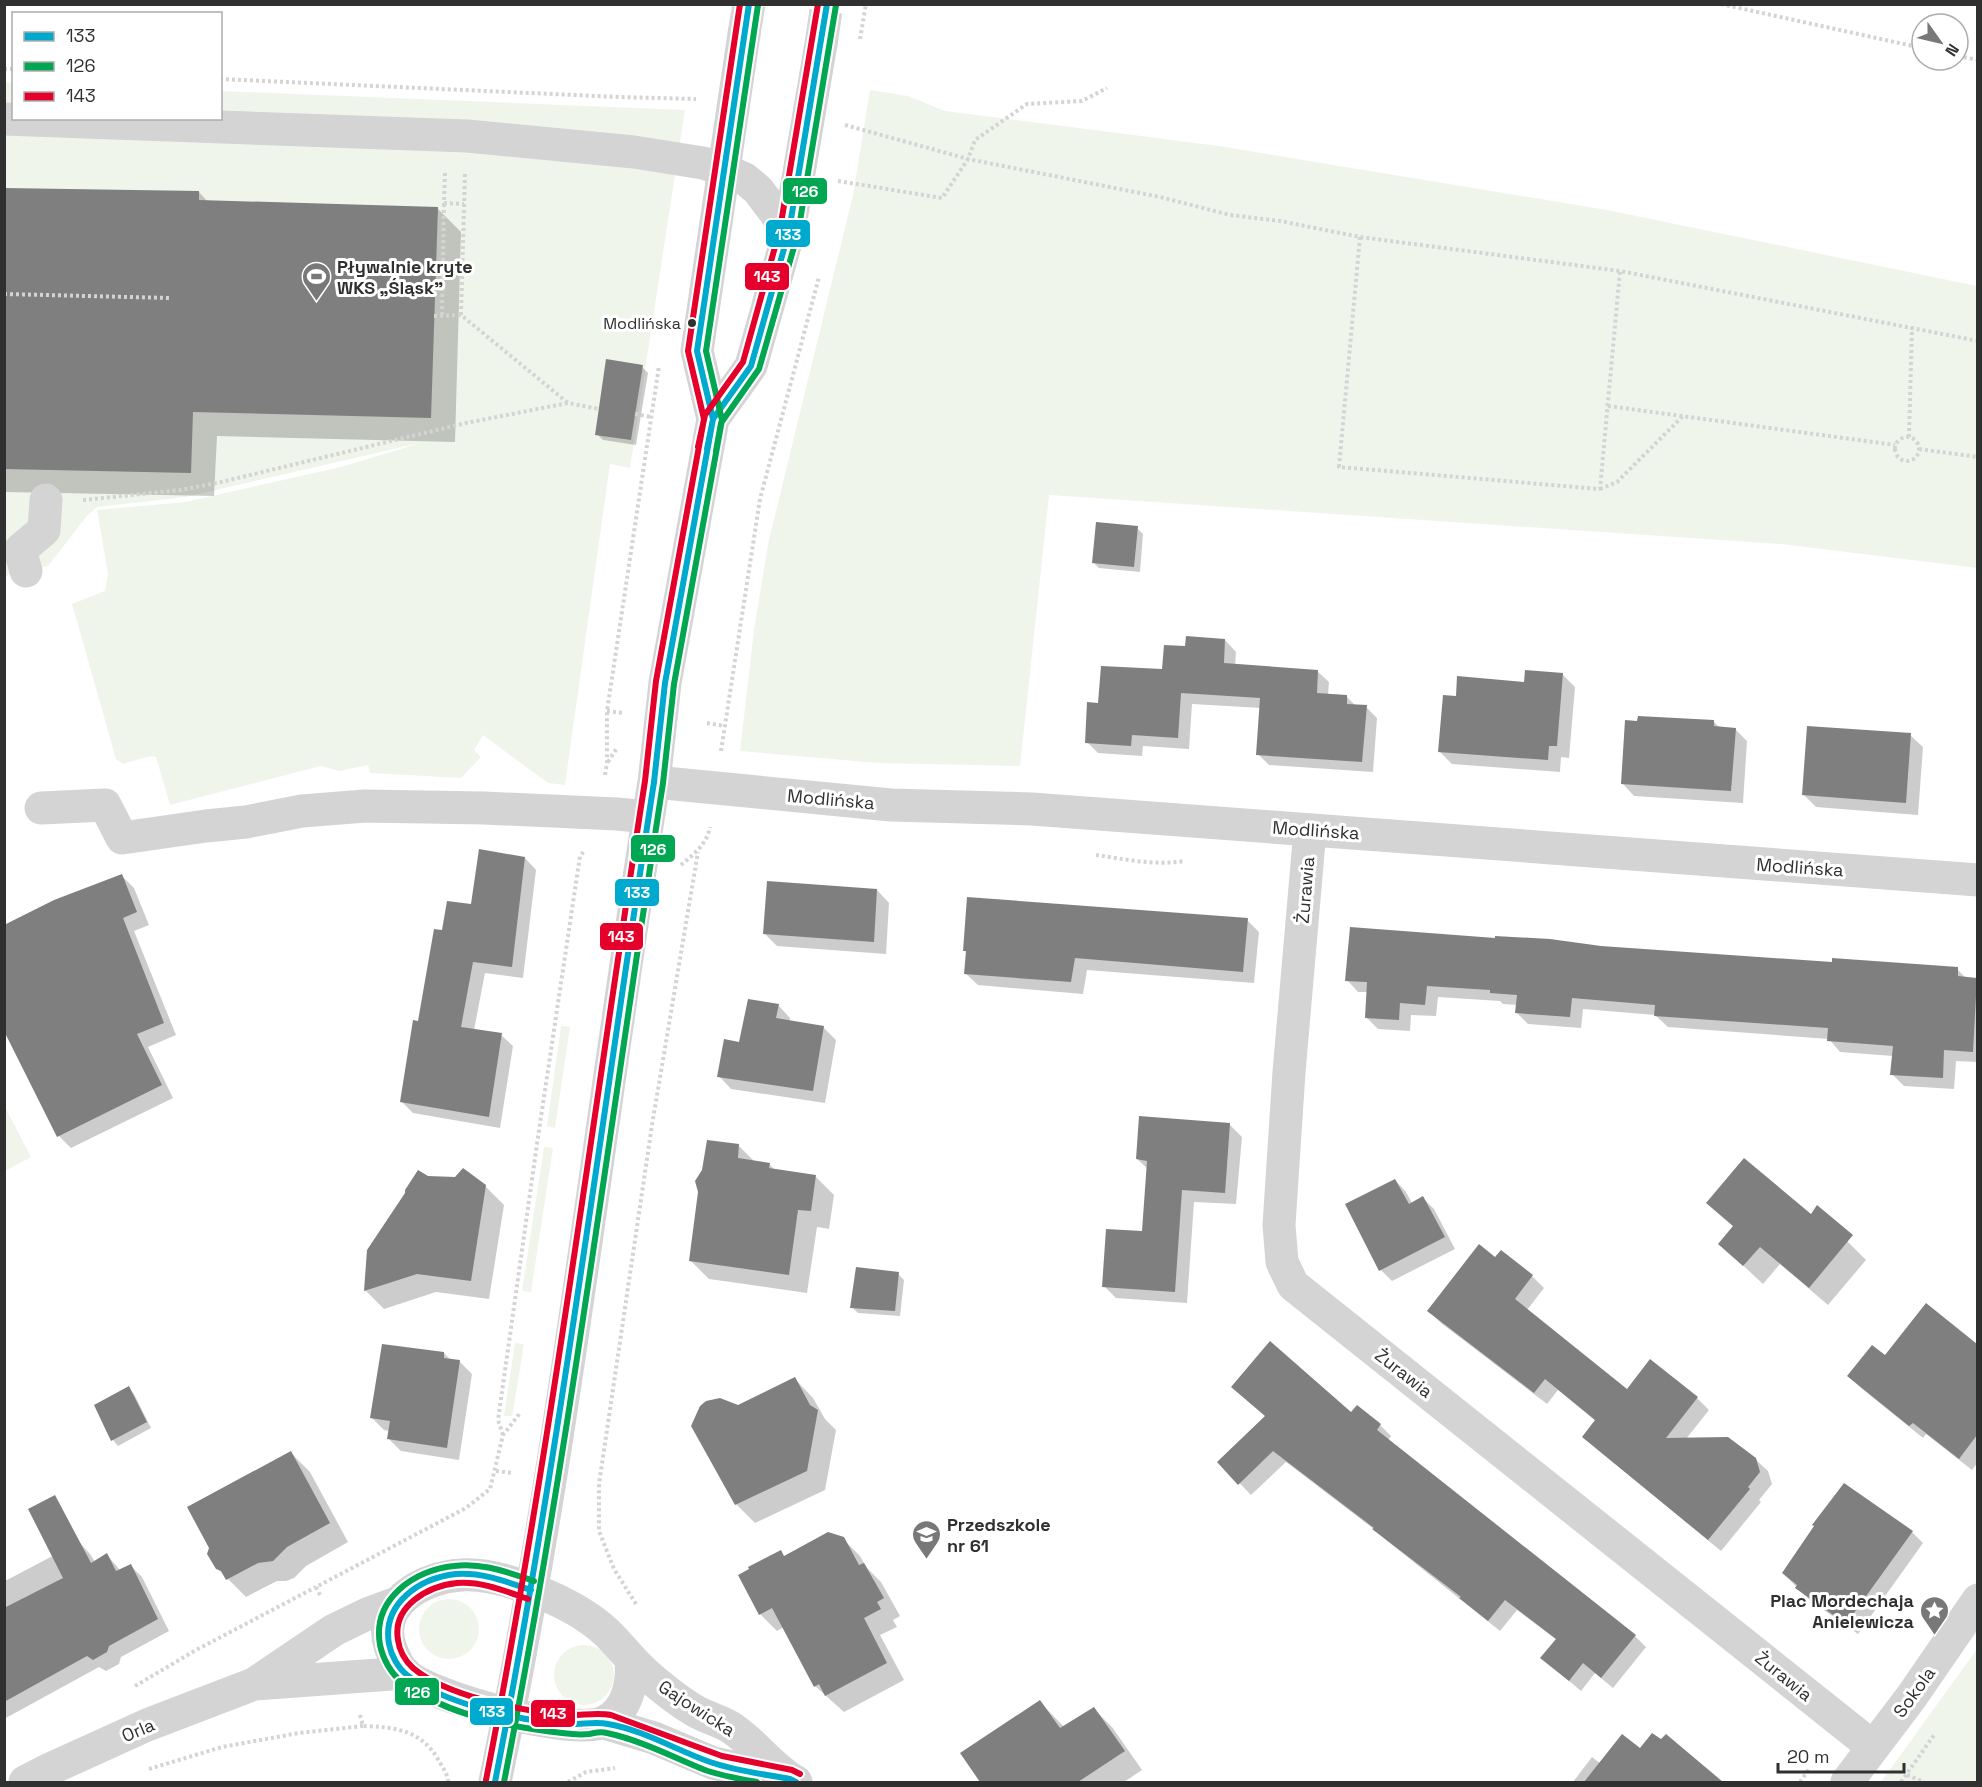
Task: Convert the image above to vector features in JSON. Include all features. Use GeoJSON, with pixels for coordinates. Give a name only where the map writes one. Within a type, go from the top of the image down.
{"type":"FeatureCollection","features":[{"type":"Feature","properties":{"kind":"street"},"geometry":{"type":"LineString","coordinates":[[495,1782],[549,1490],[654,782],[665,683],[713,419],[697,351],[744,34]]}},
{"type":"Feature","properties":{"kind":"street"},"geometry":{"type":"LineString","coordinates":[[713,419],[752,366],[789,231],[821,44]]}},
{"type":"Feature","properties":{"kind":"street"},"geometry":{"type":"LineString","coordinates":[[37,120],[456,136],[595,147],[690,160],[725,170],[745,179],[758,190],[789,231]]}},
{"type":"Feature","properties":{"kind":"street"},"geometry":{"type":"LineString","coordinates":[[26,571],[20,550],[44,530],[46,500]]}},
{"type":"Feature","properties":{"kind":"street","name":"Modlińska"},"geometry":{"type":"LineString","coordinates":[[654,782],[891,805],[1032,809],[1977,880]]}},
{"type":"Feature","properties":{"kind":"street"},"geometry":{"type":"LineString","coordinates":[[42,808],[105,805],[122,838],[246,822],[302,811],[365,806],[484,808],[648,817]]}},
{"type":"Feature","properties":{"kind":"street","name":"Żurawia"},"geometry":{"type":"LineString","coordinates":[[1310,830],[1289,1072],[1279,1225],[1282,1262],[1293,1285],[1873,1747]]}},
{"type":"Feature","properties":{"kind":"street"},"geometry":{"type":"LineString","coordinates":[[509,1714],[460,1701],[430,1688],[405,1673],[393,1654],[387,1638],[389,1618],[397,1603],[419,1585],[447,1575],[473,1574],[531,1590]]}},
{"type":"Feature","properties":{"kind":"street","name":"Gajowicka"},"geometry":{"type":"LineString","coordinates":[[531,1590],[579,1612],[605,1631],[631,1660],[681,1702],[730,1728],[793,1781]]}},
{"type":"Feature","properties":{"kind":"street","name":"Sokola"},"geometry":{"type":"LineString","coordinates":[[1847,1782],[1912,1696],[1977,1600]]}},
{"type":"Feature","properties":{"kind":"street","name":"Orla"},"geometry":{"type":"LineString","coordinates":[[25,1782],[147,1725],[254,1684],[334,1630],[397,1603]]}},
{"type":"Feature","properties":{"kind":"street"},"geometry":{"type":"LineString","coordinates":[[603,1723],[615,1715],[630,1691],[631,1660]]}},
{"type":"Feature","properties":{"kind":"street","name":"Orla"},"geometry":{"type":"LineString","coordinates":[[254,1684],[405,1673]]}},
{"type":"Feature","properties":{"kind":"street","name":"Gajowicka"},"geometry":{"type":"LineString","coordinates":[[509,1714],[585,1725],[603,1723],[654,1738],[713,1763],[793,1781]]}},
{"type":"Feature","properties":{"kind":"path"},"geometry":{"type":"LineString","coordinates":[[1721,4],[1910,45]]}},
{"type":"Feature","properties":{"kind":"path"},"geometry":{"type":"LineString","coordinates":[[222,79],[697,99],[690,160]]}},
{"type":"Feature","properties":{"kind":"path"},"geometry":{"type":"LineString","coordinates":[[836,192],[838,181],[942,198],[968,159],[975,140],[1027,104],[1082,101],[1107,88]]}},
{"type":"Feature","properties":{"kind":"path"},"geometry":{"type":"LineString","coordinates":[[847,126],[968,159],[1160,197],[1230,215],[1281,221],[1360,237],[1620,271],[1977,341]]}},
{"type":"Feature","properties":{"kind":"path"},"geometry":{"type":"LineString","coordinates":[[442,315],[444,203],[456,136]]}},
{"type":"Feature","properties":{"kind":"path"},"geometry":{"type":"LineString","coordinates":[[456,136],[464,204],[461,315]]}},
{"type":"Feature","properties":{"kind":"path"},"geometry":{"type":"LineString","coordinates":[[444,203],[464,204]]}},
{"type":"Feature","properties":{"kind":"path"},"geometry":{"type":"LineString","coordinates":[[1360,237],[1339,467],[1600,489],[1617,482],[1683,416]]}},
{"type":"Feature","properties":{"kind":"path"},"geometry":{"type":"LineString","coordinates":[[720,758],[754,550],[760,499],[821,269]]}},
{"type":"Feature","properties":{"kind":"path"},"geometry":{"type":"LineString","coordinates":[[1600,489],[1620,271]]}},
{"type":"Feature","properties":{"kind":"path"},"geometry":{"type":"LineString","coordinates":[[4,294],[170,298]]}},
{"type":"Feature","properties":{"kind":"path"},"geometry":{"type":"LineString","coordinates":[[434,316],[461,315],[568,403]]}},
{"type":"Feature","properties":{"kind":"path"},"geometry":{"type":"LineString","coordinates":[[1909,437],[1912,327]]}},
{"type":"Feature","properties":{"kind":"path"},"geometry":{"type":"LineString","coordinates":[[608,763],[607,711],[660,359]]}},
{"type":"Feature","properties":{"kind":"path"},"geometry":{"type":"LineString","coordinates":[[46,500],[88,500],[181,490],[466,423],[568,403],[599,409]]}},
{"type":"Feature","properties":{"kind":"path"},"geometry":{"type":"LineString","coordinates":[[1608,406],[1895,445]]}},
{"type":"Feature","properties":{"kind":"path"},"geometry":{"type":"LineString","coordinates":[[635,414],[651,417]]}},
{"type":"Feature","properties":{"kind":"path"},"geometry":{"type":"LineString","coordinates":[[1909,437],[1917,442],[1919,449],[1916,458],[1904,461],[1897,456],[1895,445],[1899,440],[1909,437]]}},
{"type":"Feature","properties":{"kind":"path"},"geometry":{"type":"LineString","coordinates":[[1919,449],[1977,457]]}},
{"type":"Feature","properties":{"kind":"path"},"geometry":{"type":"LineString","coordinates":[[607,711],[626,713]]}},
{"type":"Feature","properties":{"kind":"path"},"geometry":{"type":"LineString","coordinates":[[707,723],[724,726]]}},
{"type":"Feature","properties":{"kind":"path"},"geometry":{"type":"LineString","coordinates":[[638,1608],[614,1569],[598,1531],[599,1484],[653,1113],[698,850],[709,835],[711,819]]}},
{"type":"Feature","properties":{"kind":"path"},"geometry":{"type":"LineString","coordinates":[[128,1690],[196,1650],[466,1508],[490,1489],[496,1472],[503,1435],[498,1420],[580,856],[587,847]]}},
{"type":"Feature","properties":{"kind":"path"},"geometry":{"type":"LineString","coordinates":[[1094,855],[1172,863],[1193,859]]}},
{"type":"Feature","properties":{"kind":"path"},"geometry":{"type":"LineString","coordinates":[[496,1472],[519,1473]]}},
{"type":"Feature","properties":{"kind":"path"},"geometry":{"type":"LineString","coordinates":[[316,1587],[321,1596]]}},
{"type":"Feature","properties":{"kind":"path"},"geometry":{"type":"LineString","coordinates":[[360,1715],[363,1726]]}},
{"type":"Feature","properties":{"kind":"path"},"geometry":{"type":"LineString","coordinates":[[142,1771],[222,1747],[299,1733],[363,1726],[394,1727],[419,1737],[437,1757],[448,1777],[448,1782]]}},
{"type":"Feature","properties":{"kind":"path"},"geometry":{"type":"LineString","coordinates":[[1901,1782],[1907,1775],[1924,1782]]}},
{"type":"Feature","properties":{"kind":"shaded area"},"geometry":{"type":"Polygon","coordinates":[[[4,82],[12,83],[12,120],[222,120],[222,91],[685,110],[630,468],[610,464],[565,785],[548,783],[483,735],[474,750],[481,757],[461,778],[370,773],[368,765],[339,771],[321,766],[170,805],[156,757],[150,756],[123,764],[116,759],[72,604],[105,591],[108,574],[97,510],[185,502],[341,467],[420,443],[186,497],[97,507],[87,516],[48,566],[5,576],[4,82]]]}},
{"type":"Feature","properties":{"kind":"shaded area"},"geometry":{"type":"Polygon","coordinates":[[[870,90],[908,96],[945,111],[1219,146],[1607,210],[1977,286],[1977,568],[1781,544],[1049,495],[1020,766],[878,763],[740,751],[754,630],[768,544],[853,195],[870,90]]]}},
{"type":"Feature","properties":{"kind":"shaded area"},"geometry":{"type":"Polygon","coordinates":[[[561,1026],[570,1027],[555,1128],[547,1126],[561,1026]]]}},
{"type":"Feature","properties":{"kind":"shaded area"},"geometry":{"type":"Polygon","coordinates":[[[5,1107],[31,1157],[4,1171],[5,1107]]]}},
{"type":"Feature","properties":{"kind":"shaded area"},"geometry":{"type":"Polygon","coordinates":[[[544,1147],[553,1148],[531,1292],[522,1291],[544,1147]]]}},
{"type":"Feature","properties":{"kind":"shaded area"},"geometry":{"type":"Polygon","coordinates":[[[515,1343],[524,1344],[512,1416],[504,1416],[515,1343]]]}},
{"type":"Feature","properties":{"kind":"shaded area"},"geometry":{"type":"Polygon","coordinates":[[[449,1599],[466,1604],[474,1612],[479,1629],[474,1646],[466,1654],[449,1659],[432,1654],[424,1646],[419,1629],[424,1612],[432,1604],[449,1599]]]}},
{"type":"Feature","properties":{"kind":"shaded area"},"geometry":{"type":"Polygon","coordinates":[[[578,1645],[590,1645],[601,1650],[609,1658],[614,1675],[612,1687],[601,1700],[590,1705],[578,1705],[567,1700],[559,1692],[554,1681],[554,1669],[559,1658],[567,1650],[578,1645]]]}},
{"type":"Feature","properties":{"kind":"shaded area"},"geometry":{"type":"Polygon","coordinates":[[[1977,1649],[1977,1782],[1881,1782],[1977,1649]]]}},
{"type":"Feature","properties":{"kind":"building"},"geometry":{"type":"Polygon","coordinates":[[[4,188],[199,191],[199,200],[438,207],[431,418],[193,412],[191,473],[4,469],[4,188]]]}},
{"type":"Feature","properties":{"kind":"building"},"geometry":{"type":"Polygon","coordinates":[[[606,359],[643,365],[631,440],[595,435],[606,359]]]}},
{"type":"Feature","properties":{"kind":"building"},"geometry":{"type":"Polygon","coordinates":[[[1096,522],[1138,526],[1134,567],[1092,563],[1096,522]]]}},
{"type":"Feature","properties":{"kind":"building"},"geometry":{"type":"Polygon","coordinates":[[[1186,636],[1225,639],[1224,663],[1318,670],[1317,693],[1347,695],[1347,704],[1367,705],[1362,762],[1256,755],[1260,698],[1181,693],[1178,738],[1132,735],[1131,746],[1085,743],[1087,702],[1098,703],[1101,666],[1162,669],[1164,645],[1185,646],[1186,636]]]}},
{"type":"Feature","properties":{"kind":"building"},"geometry":{"type":"Polygon","coordinates":[[[1525,670],[1563,673],[1557,746],[1549,746],[1548,760],[1438,752],[1443,695],[1456,696],[1457,676],[1524,682],[1525,670]]]}},
{"type":"Feature","properties":{"kind":"building"},"geometry":{"type":"Polygon","coordinates":[[[1638,716],[1714,720],[1714,726],[1736,728],[1731,791],[1621,784],[1625,720],[1637,721],[1638,716]]]}},
{"type":"Feature","properties":{"kind":"building"},"geometry":{"type":"Polygon","coordinates":[[[1807,726],[1911,733],[1906,803],[1802,795],[1807,726]]]}},
{"type":"Feature","properties":{"kind":"building"},"geometry":{"type":"Polygon","coordinates":[[[479,849],[525,857],[512,967],[473,962],[461,1027],[502,1033],[489,1117],[400,1102],[413,1020],[418,1021],[434,929],[442,930],[447,901],[471,904],[479,849]]]}},
{"type":"Feature","properties":{"kind":"building"},"geometry":{"type":"Polygon","coordinates":[[[122,874],[137,912],[123,918],[164,1023],[137,1034],[162,1085],[57,1137],[4,1031],[4,925],[54,900],[122,874]]]}},
{"type":"Feature","properties":{"kind":"building"},"geometry":{"type":"Polygon","coordinates":[[[767,881],[877,889],[874,942],[763,934],[767,881]]]}},
{"type":"Feature","properties":{"kind":"building"},"geometry":{"type":"Polygon","coordinates":[[[967,897],[1248,918],[1243,972],[1075,958],[1071,982],[964,974],[966,951],[963,951],[967,897]]]}},
{"type":"Feature","properties":{"kind":"building"},"geometry":{"type":"Polygon","coordinates":[[[1350,927],[1495,938],[1495,936],[1550,939],[1601,946],[1832,962],[1832,958],[1958,967],[1958,976],[1977,978],[1973,1052],[1944,1050],[1943,1078],[1890,1075],[1893,1046],[1827,1041],[1828,1028],[1654,1016],[1655,1005],[1572,998],[1570,1017],[1515,1013],[1517,995],[1490,993],[1490,990],[1427,986],[1425,1005],[1400,1003],[1399,1020],[1365,1018],[1367,982],[1345,981],[1350,927]]]}},
{"type":"Feature","properties":{"kind":"building"},"geometry":{"type":"Polygon","coordinates":[[[748,999],[779,1004],[776,1018],[824,1026],[813,1091],[717,1077],[724,1039],[739,1042],[748,999]]]}},
{"type":"Feature","properties":{"kind":"building"},"geometry":{"type":"Polygon","coordinates":[[[1139,1116],[1230,1123],[1225,1193],[1182,1190],[1175,1292],[1102,1287],[1106,1229],[1142,1231],[1147,1161],[1136,1159],[1139,1116]]]}},
{"type":"Feature","properties":{"kind":"building"},"geometry":{"type":"Polygon","coordinates":[[[707,1140],[739,1144],[738,1158],[770,1163],[769,1168],[816,1175],[811,1211],[798,1210],[789,1275],[689,1261],[698,1192],[695,1181],[702,1170],[707,1140]]]}},
{"type":"Feature","properties":{"kind":"building"},"geometry":{"type":"Polygon","coordinates":[[[1744,1158],[1811,1214],[1817,1205],[1853,1235],[1809,1288],[1760,1247],[1743,1266],[1718,1244],[1733,1226],[1706,1203],[1744,1158]]]}},
{"type":"Feature","properties":{"kind":"building"},"geometry":{"type":"Polygon","coordinates":[[[463,1168],[486,1185],[471,1281],[417,1274],[364,1291],[367,1250],[418,1170],[428,1176],[455,1177],[463,1168]]]}},
{"type":"Feature","properties":{"kind":"building"},"geometry":{"type":"Polygon","coordinates":[[[1395,1179],[1409,1204],[1423,1196],[1445,1237],[1379,1271],[1345,1204],[1395,1179]]]}},
{"type":"Feature","properties":{"kind":"building"},"geometry":{"type":"Polygon","coordinates":[[[1479,1244],[1495,1257],[1501,1250],[1533,1275],[1515,1299],[1627,1389],[1650,1359],[1698,1397],[1666,1438],[1728,1437],[1756,1458],[1760,1472],[1748,1487],[1750,1489],[1708,1540],[1582,1437],[1595,1420],[1545,1379],[1534,1393],[1427,1311],[1479,1244]]]}},
{"type":"Feature","properties":{"kind":"building"},"geometry":{"type":"Polygon","coordinates":[[[856,1267],[899,1272],[895,1311],[850,1308],[856,1267]]]}},
{"type":"Feature","properties":{"kind":"building"},"geometry":{"type":"Polygon","coordinates":[[[1926,1303],[1977,1344],[1977,1435],[1959,1459],[1913,1423],[1909,1426],[1847,1376],[1872,1345],[1885,1355],[1926,1303]]]}},
{"type":"Feature","properties":{"kind":"building"},"geometry":{"type":"Polygon","coordinates":[[[1270,1341],[1351,1412],[1357,1405],[1381,1424],[1377,1430],[1636,1635],[1601,1678],[1583,1663],[1569,1681],[1540,1658],[1556,1639],[1505,1600],[1488,1621],[1459,1598],[1461,1597],[1372,1529],[1374,1528],[1273,1451],[1238,1485],[1217,1462],[1265,1416],[1231,1387],[1270,1341]]]}},
{"type":"Feature","properties":{"kind":"building"},"geometry":{"type":"Polygon","coordinates":[[[382,1344],[444,1352],[444,1358],[460,1360],[447,1448],[387,1439],[390,1421],[370,1418],[382,1344]]]}},
{"type":"Feature","properties":{"kind":"building"},"geometry":{"type":"Polygon","coordinates":[[[795,1377],[810,1405],[818,1410],[807,1471],[735,1505],[691,1426],[700,1406],[706,1401],[720,1398],[738,1405],[795,1377]]]}},
{"type":"Feature","properties":{"kind":"building"},"geometry":{"type":"Polygon","coordinates":[[[129,1386],[147,1422],[111,1441],[94,1405],[129,1386]]]}},
{"type":"Feature","properties":{"kind":"building"},"geometry":{"type":"Polygon","coordinates":[[[291,1451],[330,1523],[287,1547],[273,1561],[258,1563],[226,1580],[207,1554],[209,1548],[187,1507],[291,1451]]]}},
{"type":"Feature","properties":{"kind":"building"},"geometry":{"type":"Polygon","coordinates":[[[1844,1483],[1913,1531],[1846,1624],[1795,1588],[1797,1585],[1782,1573],[1814,1526],[1812,1525],[1844,1483]]]}},
{"type":"Feature","properties":{"kind":"building"},"geometry":{"type":"Polygon","coordinates":[[[55,1495],[91,1563],[107,1553],[116,1571],[131,1564],[158,1619],[109,1646],[107,1652],[93,1660],[87,1656],[4,1702],[4,1608],[63,1578],[28,1509],[55,1495]]]}},
{"type":"Feature","properties":{"kind":"building"},"geometry":{"type":"Polygon","coordinates":[[[828,1532],[844,1537],[859,1565],[864,1563],[884,1598],[877,1602],[881,1609],[864,1618],[887,1663],[825,1696],[819,1684],[814,1687],[772,1608],[759,1615],[738,1575],[749,1569],[748,1567],[781,1550],[784,1556],[828,1532]]]}},
{"type":"Feature","properties":{"kind":"building"},"geometry":{"type":"Polygon","coordinates":[[[1040,1700],[1060,1728],[1094,1707],[1125,1751],[1078,1782],[980,1782],[960,1753],[1040,1700]]]}},
{"type":"Feature","properties":{"kind":"building"},"geometry":{"type":"Polygon","coordinates":[[[1652,1733],[1661,1739],[1666,1734],[1723,1782],[1584,1782],[1622,1734],[1640,1748],[1652,1733]]]}},
{"type":"Feature","properties":{"kind":"tunnel"},"geometry":{"type":"LineString","coordinates":[[744,34],[749,4]]}},
{"type":"Feature","properties":{"kind":"tunnel"},"geometry":{"type":"LineString","coordinates":[[821,44],[827,4]]}},
{"type":"Feature","properties":{"kind":"transit line","name":"143"},"geometry":{"type":"LineString","coordinates":[[486,1780],[551,1406],[645,781],[656,681],[704,419],[688,351],[740,4]]}},
{"type":"Feature","properties":{"kind":"transit line","name":"133"},"geometry":{"type":"LineString","coordinates":[[495,1782],[560,1408],[654,782],[665,683],[713,419],[697,351],[749,4]]}},
{"type":"Feature","properties":{"kind":"transit line","name":"143"},"geometry":{"type":"LineString","coordinates":[[698,447],[705,415],[743,362],[780,229],[818,4]]}},
{"type":"Feature","properties":{"kind":"transit line","name":"133"},"geometry":{"type":"LineString","coordinates":[[707,449],[713,419],[751,366],[789,231],[827,4]]}},
{"type":"Feature","properties":{"kind":"transit line","name":"126"},"geometry":{"type":"LineString","coordinates":[[504,1782],[569,1409],[663,783],[674,684],[722,420],[706,351],[758,5]]}},
{"type":"Feature","properties":{"kind":"transit line","name":"126"},"geometry":{"type":"LineString","coordinates":[[716,451],[721,423],[759,369],[798,233],[836,5]]}},
{"type":"Feature","properties":{"kind":"transit line","name":"126"},"geometry":{"type":"LineString","coordinates":[[534,1581],[495,1569],[464,1565],[439,1569],[411,1581],[389,1601],[383,1614],[379,1629],[380,1645],[388,1666],[403,1683],[420,1694],[479,1718],[565,1733],[607,1733],[644,1744],[711,1772],[757,1782]]}},
{"type":"Feature","properties":{"kind":"transit line","name":"133"},"geometry":{"type":"LineString","coordinates":[[531,1590],[494,1578],[466,1574],[456,1574],[429,1581],[406,1595],[397,1605],[391,1617],[388,1630],[393,1657],[407,1675],[423,1685],[484,1709],[548,1722],[603,1723],[621,1727],[647,1735],[720,1765],[796,1782]]}},
{"type":"Feature","properties":{"kind":"transit line","name":"143"},"geometry":{"type":"LineString","coordinates":[[528,1599],[493,1587],[475,1584],[457,1583],[435,1588],[414,1600],[401,1617],[398,1628],[401,1651],[410,1665],[427,1678],[464,1694],[507,1706],[547,1713],[611,1715],[722,1756],[792,1770],[800,1774]]}},
{"type":"Feature","properties":{"kind":"place","name":"Pływalnie kryte WKS „Śląsk”"},"geometry":{"type":"Point","coordinates":[316,302]}},
{"type":"Feature","properties":{"kind":"place","name":"Modlińska"},"geometry":{"type":"Point","coordinates":[692,323]}},
{"type":"Feature","properties":{"kind":"place","name":"Przedszkole nr 61"},"geometry":{"type":"Point","coordinates":[926,1560]}},
{"type":"Feature","properties":{"kind":"place","name":"Plac Mordechaja Anielewicza"},"geometry":{"type":"Point","coordinates":[1935,1636]}}]}
